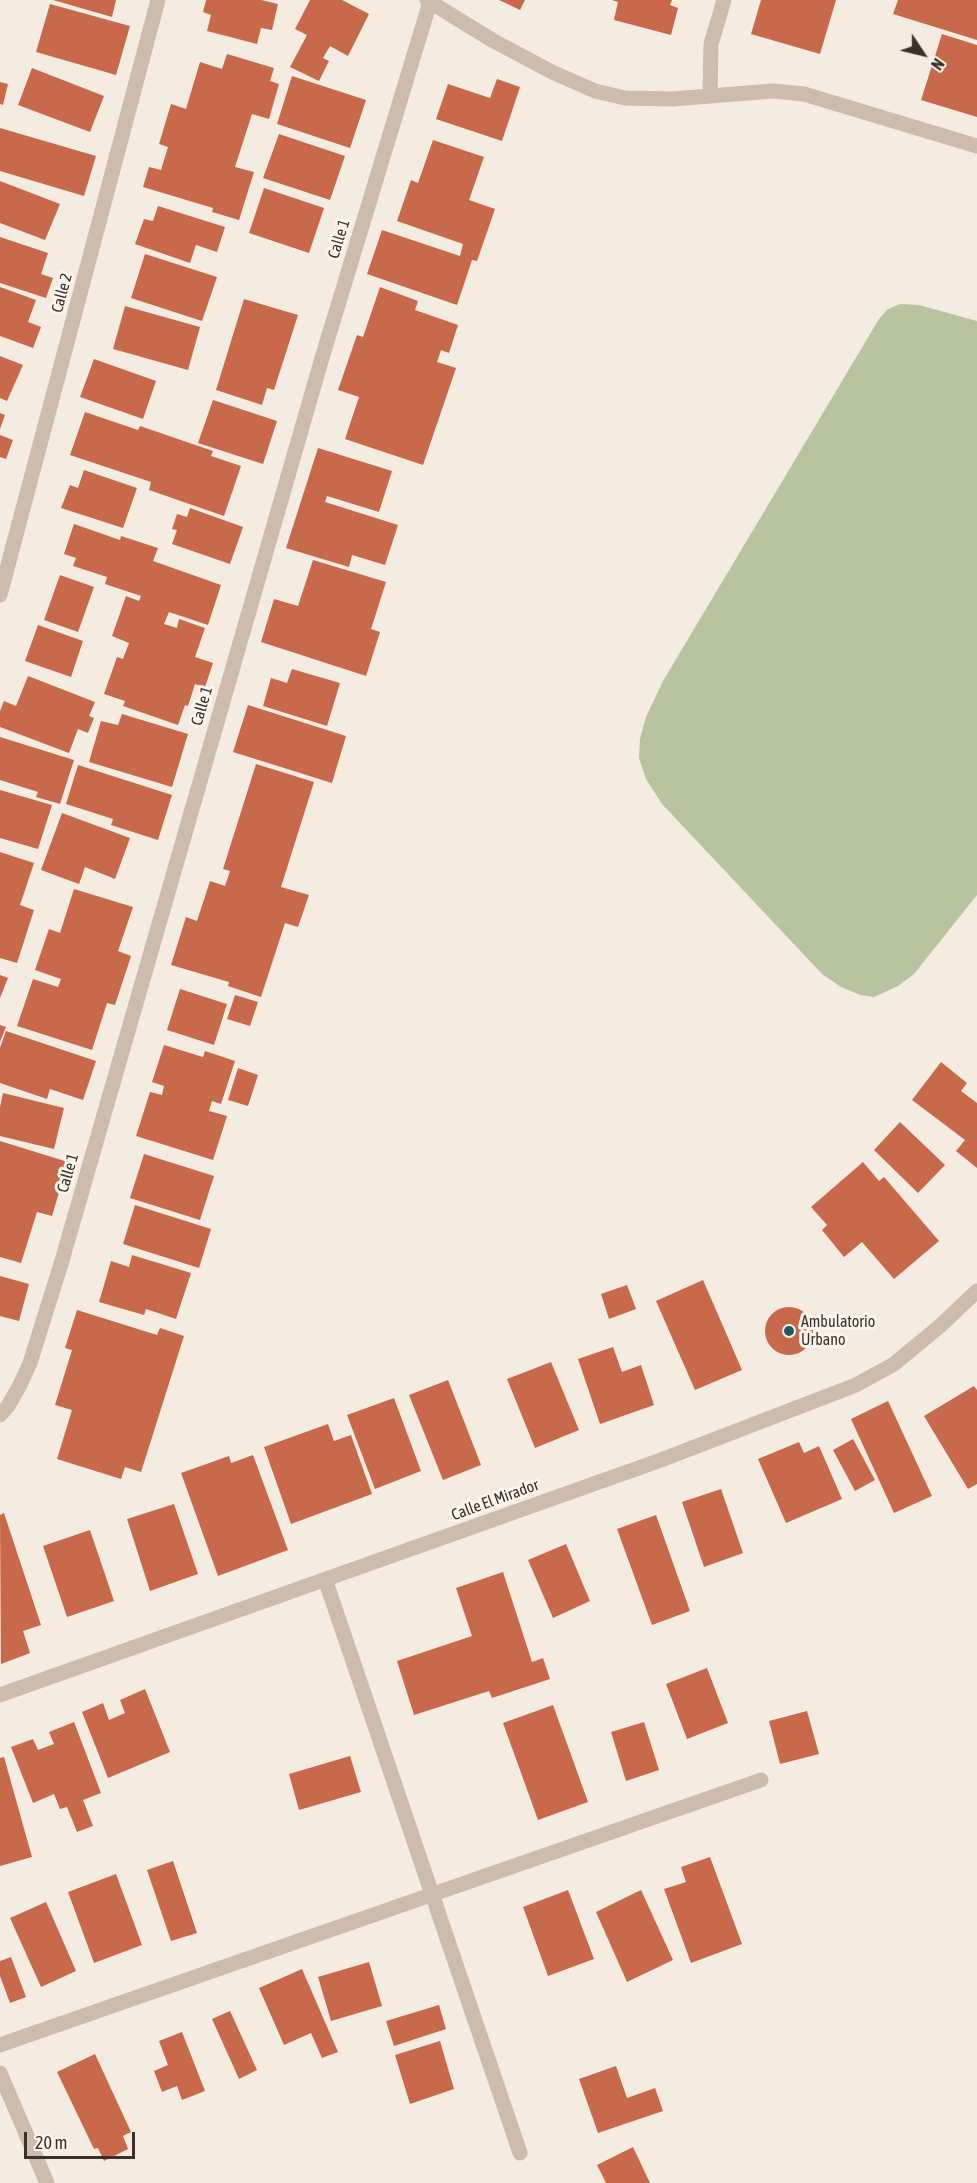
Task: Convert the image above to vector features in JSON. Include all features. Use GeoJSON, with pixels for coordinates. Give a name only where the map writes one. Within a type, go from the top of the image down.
{"type":"FeatureCollection","features":[{"type":"Feature","properties":{"kind":"street","name":"Calle 2"},"geometry":{"type":"LineString","coordinates":[[0,595],[158,0]]}},
{"type":"Feature","properties":{"kind":"street"},"geometry":{"type":"LineString","coordinates":[[710,96],[711,44],[724,0]]}},
{"type":"Feature","properties":{"kind":"street"},"geometry":{"type":"LineString","coordinates":[[429,1],[512,51],[595,91],[625,98],[672,99],[773,91],[804,94],[977,146]]}},
{"type":"Feature","properties":{"kind":"street","name":"Calle 1"},"geometry":{"type":"LineString","coordinates":[[0,1415],[16,1392],[30,1363],[47,1308],[322,358],[429,1]]}},
{"type":"Feature","properties":{"kind":"street","name":"Calle El Mirador"},"geometry":{"type":"LineString","coordinates":[[0,1695],[661,1460],[856,1385],[894,1364],[940,1326],[977,1291]]}},
{"type":"Feature","properties":{"kind":"street"},"geometry":{"type":"LineString","coordinates":[[325,1580],[520,2153]]}},
{"type":"Feature","properties":{"kind":"street"},"geometry":{"type":"LineString","coordinates":[[0,2045],[761,1779]]}},
{"type":"Feature","properties":{"kind":"street"},"geometry":{"type":"LineString","coordinates":[[0,2073],[47,2183]]}},
{"type":"Feature","properties":{"kind":"green space"},"geometry":{"type":"Polygon","coordinates":[[[900,304],[919,305],[977,321],[977,895],[914,974],[898,986],[874,997],[860,995],[841,987],[822,974],[662,804],[646,779],[639,758],[640,739],[646,717],[663,681],[879,319],[888,309],[900,304]]]}},
{"type":"Feature","properties":{"kind":"building"},"geometry":{"type":"Polygon","coordinates":[[[53,0],[116,0],[112,17],[53,0]]]}},
{"type":"Feature","properties":{"kind":"building"},"geometry":{"type":"Polygon","coordinates":[[[206,0],[261,0],[278,4],[272,30],[261,28],[257,44],[207,31],[211,15],[203,12],[206,0]]]}},
{"type":"Feature","properties":{"kind":"building"},"geometry":{"type":"Polygon","coordinates":[[[310,0],[342,0],[369,14],[348,56],[330,46],[323,58],[329,61],[319,81],[290,67],[307,35],[295,29],[310,0]]]}},
{"type":"Feature","properties":{"kind":"building"},"geometry":{"type":"Polygon","coordinates":[[[499,0],[525,0],[520,10],[499,0]]]}},
{"type":"Feature","properties":{"kind":"building"},"geometry":{"type":"Polygon","coordinates":[[[612,0],[672,0],[670,5],[678,8],[671,35],[614,20],[618,2],[612,0]]]}},
{"type":"Feature","properties":{"kind":"building"},"geometry":{"type":"Polygon","coordinates":[[[761,0],[836,0],[820,54],[751,34],[761,0]]]}},
{"type":"Feature","properties":{"kind":"building"},"geometry":{"type":"Polygon","coordinates":[[[898,0],[977,0],[977,40],[893,14],[898,0]]]}},
{"type":"Feature","properties":{"kind":"building"},"geometry":{"type":"Polygon","coordinates":[[[50,4],[130,26],[116,75],[36,52],[50,4]]]}},
{"type":"Feature","properties":{"kind":"building"},"geometry":{"type":"Polygon","coordinates":[[[942,34],[977,45],[977,117],[921,100],[942,34]]]}},
{"type":"Feature","properties":{"kind":"building"},"geometry":{"type":"Polygon","coordinates":[[[227,54],[274,68],[270,81],[279,84],[269,119],[252,114],[235,167],[254,172],[239,220],[212,212],[213,208],[143,187],[149,167],[161,170],[168,147],[159,144],[171,104],[186,109],[200,62],[222,69],[227,54]]]}},
{"type":"Feature","properties":{"kind":"building"},"geometry":{"type":"Polygon","coordinates":[[[32,68],[104,96],[90,132],[18,105],[32,68]]]}},
{"type":"Feature","properties":{"kind":"building"},"geometry":{"type":"Polygon","coordinates":[[[292,76],[366,100],[350,148],[277,124],[292,76]]]}},
{"type":"Feature","properties":{"kind":"building"},"geometry":{"type":"Polygon","coordinates":[[[497,79],[520,87],[502,141],[436,119],[448,84],[490,98],[497,79]]]}},
{"type":"Feature","properties":{"kind":"building"},"geometry":{"type":"Polygon","coordinates":[[[0,82],[8,84],[3,105],[0,104],[0,82]]]}},
{"type":"Feature","properties":{"kind":"building"},"geometry":{"type":"Polygon","coordinates":[[[0,128],[96,156],[84,196],[0,171],[0,128]]]}},
{"type":"Feature","properties":{"kind":"building"},"geometry":{"type":"Polygon","coordinates":[[[279,134],[345,156],[330,200],[263,178],[279,134]]]}},
{"type":"Feature","properties":{"kind":"building"},"geometry":{"type":"Polygon","coordinates":[[[433,140],[484,157],[469,200],[495,209],[477,261],[472,260],[457,305],[367,274],[382,230],[460,256],[463,244],[397,221],[411,180],[418,183],[433,140]]]}},
{"type":"Feature","properties":{"kind":"building"},"geometry":{"type":"Polygon","coordinates":[[[0,181],[60,204],[45,240],[0,223],[0,181]]]}},
{"type":"Feature","properties":{"kind":"building"},"geometry":{"type":"Polygon","coordinates":[[[264,188],[324,208],[309,253],[249,233],[264,188]]]}},
{"type":"Feature","properties":{"kind":"building"},"geometry":{"type":"Polygon","coordinates":[[[158,206],[225,227],[217,252],[196,245],[190,263],[135,244],[144,219],[153,221],[158,206]]]}},
{"type":"Feature","properties":{"kind":"building"},"geometry":{"type":"Polygon","coordinates":[[[0,237],[48,253],[41,274],[53,278],[46,298],[0,283],[0,237]]]}},
{"type":"Feature","properties":{"kind":"building"},"geometry":{"type":"Polygon","coordinates":[[[145,254],[217,277],[202,321],[131,298],[145,254]]]}},
{"type":"Feature","properties":{"kind":"building"},"geometry":{"type":"Polygon","coordinates":[[[0,287],[36,300],[28,322],[41,327],[33,348],[0,336],[0,287]]]}},
{"type":"Feature","properties":{"kind":"building"},"geometry":{"type":"Polygon","coordinates":[[[380,287],[418,301],[415,310],[458,325],[449,353],[441,350],[437,362],[456,368],[423,465],[345,439],[359,397],[338,390],[357,335],[363,337],[380,287]]]}},
{"type":"Feature","properties":{"kind":"building"},"geometry":{"type":"Polygon","coordinates":[[[244,299],[298,315],[274,390],[267,388],[262,405],[216,390],[244,299]]]}},
{"type":"Feature","properties":{"kind":"building"},"geometry":{"type":"Polygon","coordinates":[[[125,306],[200,327],[188,370],[113,349],[125,306]]]}},
{"type":"Feature","properties":{"kind":"building"},"geometry":{"type":"Polygon","coordinates":[[[0,356],[23,365],[7,401],[0,398],[0,356]]]}},
{"type":"Feature","properties":{"kind":"building"},"geometry":{"type":"Polygon","coordinates":[[[94,359],[156,381],[143,419],[80,397],[94,359]]]}},
{"type":"Feature","properties":{"kind":"building"},"geometry":{"type":"Polygon","coordinates":[[[213,400],[277,421],[263,464],[198,443],[213,400]]]}},
{"type":"Feature","properties":{"kind":"building"},"geometry":{"type":"Polygon","coordinates":[[[85,412],[138,430],[140,426],[213,451],[211,456],[241,466],[224,516],[149,490],[151,482],[70,455],[85,412]]]}},
{"type":"Feature","properties":{"kind":"building"},"geometry":{"type":"Polygon","coordinates":[[[0,413],[5,415],[0,429],[0,413]]]}},
{"type":"Feature","properties":{"kind":"building"},"geometry":{"type":"Polygon","coordinates":[[[0,435],[13,440],[6,459],[0,457],[0,435]]]}},
{"type":"Feature","properties":{"kind":"building"},"geometry":{"type":"Polygon","coordinates":[[[318,448],[392,471],[379,512],[327,496],[325,502],[398,525],[385,565],[352,555],[349,567],[286,548],[318,448]]]}},
{"type":"Feature","properties":{"kind":"building"},"geometry":{"type":"Polygon","coordinates":[[[84,470],[137,488],[123,528],[61,508],[70,485],[78,488],[84,470]]]}},
{"type":"Feature","properties":{"kind":"building"},"geometry":{"type":"Polygon","coordinates":[[[190,508],[243,527],[230,564],[172,544],[177,530],[172,529],[177,514],[187,517],[190,508]]]}},
{"type":"Feature","properties":{"kind":"building"},"geometry":{"type":"Polygon","coordinates":[[[74,524],[120,540],[121,536],[158,548],[153,561],[221,585],[208,625],[169,612],[164,624],[177,628],[179,619],[205,628],[195,657],[213,663],[205,687],[195,684],[188,706],[185,705],[178,725],[123,706],[125,701],[104,694],[117,657],[123,659],[129,643],[112,636],[126,596],[139,601],[141,596],[105,584],[107,577],[73,566],[76,558],[64,554],[74,524]]]}},
{"type":"Feature","properties":{"kind":"building"},"geometry":{"type":"Polygon","coordinates":[[[313,560],[386,582],[371,629],[380,632],[366,676],[261,642],[274,599],[298,606],[313,560]]]}},
{"type":"Feature","properties":{"kind":"building"},"geometry":{"type":"Polygon","coordinates":[[[60,575],[94,587],[78,632],[44,620],[60,575]]]}},
{"type":"Feature","properties":{"kind":"building"},"geometry":{"type":"Polygon","coordinates":[[[38,625],[83,641],[71,677],[25,661],[38,625]]]}},
{"type":"Feature","properties":{"kind":"building"},"geometry":{"type":"Polygon","coordinates":[[[292,669],[340,683],[327,726],[263,706],[271,678],[287,683],[292,669]]]}},
{"type":"Feature","properties":{"kind":"building"},"geometry":{"type":"Polygon","coordinates":[[[28,676],[95,702],[89,716],[94,718],[88,733],[78,729],[69,753],[0,727],[0,711],[4,701],[16,706],[28,676]]]}},
{"type":"Feature","properties":{"kind":"building"},"geometry":{"type":"Polygon","coordinates":[[[248,705],[346,736],[332,783],[233,752],[248,705]]]}},
{"type":"Feature","properties":{"kind":"building"},"geometry":{"type":"Polygon","coordinates":[[[122,714],[188,734],[172,787],[89,762],[101,721],[118,725],[122,714]]]}},
{"type":"Feature","properties":{"kind":"building"},"geometry":{"type":"Polygon","coordinates":[[[0,737],[74,760],[60,804],[36,797],[38,792],[0,780],[0,737]]]}},
{"type":"Feature","properties":{"kind":"building"},"geometry":{"type":"Polygon","coordinates":[[[256,764],[314,782],[281,887],[309,895],[298,927],[285,923],[261,997],[228,986],[229,982],[171,965],[186,917],[197,921],[210,881],[225,886],[230,871],[223,869],[256,764]]]}},
{"type":"Feature","properties":{"kind":"building"},"geometry":{"type":"Polygon","coordinates":[[[78,765],[172,795],[158,840],[111,825],[113,819],[66,804],[78,765]]]}},
{"type":"Feature","properties":{"kind":"building"},"geometry":{"type":"Polygon","coordinates":[[[0,790],[52,805],[38,849],[0,838],[0,790]]]}},
{"type":"Feature","properties":{"kind":"building"},"geometry":{"type":"Polygon","coordinates":[[[62,813],[130,838],[115,879],[85,867],[79,884],[41,870],[62,813]]]}},
{"type":"Feature","properties":{"kind":"building"},"geometry":{"type":"Polygon","coordinates":[[[0,852],[34,863],[20,905],[34,910],[17,963],[0,958],[0,852]]]}},
{"type":"Feature","properties":{"kind":"building"},"geometry":{"type":"Polygon","coordinates":[[[74,889],[133,907],[118,951],[131,956],[115,1005],[107,1003],[92,1050],[17,1026],[33,979],[58,987],[61,979],[35,970],[49,929],[60,933],[74,889]]]}},
{"type":"Feature","properties":{"kind":"building"},"geometry":{"type":"Polygon","coordinates":[[[0,975],[8,978],[0,998],[0,975]]]}},
{"type":"Feature","properties":{"kind":"building"},"geometry":{"type":"Polygon","coordinates":[[[180,989],[227,1004],[214,1045],[167,1030],[180,989]]]}},
{"type":"Feature","properties":{"kind":"building"},"geometry":{"type":"Polygon","coordinates":[[[235,995],[258,1002],[250,1026],[227,1019],[235,995]]]}},
{"type":"Feature","properties":{"kind":"building"},"geometry":{"type":"Polygon","coordinates":[[[0,1025],[6,1027],[0,1042],[0,1025]]]}},
{"type":"Feature","properties":{"kind":"building"},"geometry":{"type":"Polygon","coordinates":[[[6,1031],[96,1061],[83,1100],[50,1089],[47,1099],[0,1083],[0,1048],[6,1031]]]}},
{"type":"Feature","properties":{"kind":"building"},"geometry":{"type":"Polygon","coordinates":[[[164,1045],[203,1057],[205,1051],[235,1061],[221,1104],[212,1101],[209,1111],[227,1116],[213,1160],[136,1136],[150,1092],[162,1095],[164,1086],[152,1082],[164,1045]]]}},
{"type":"Feature","properties":{"kind":"building"},"geometry":{"type":"Polygon","coordinates":[[[941,1062],[967,1083],[961,1091],[977,1103],[977,1168],[956,1151],[965,1140],[912,1100],[941,1062]]]}},
{"type":"Feature","properties":{"kind":"building"},"geometry":{"type":"Polygon","coordinates":[[[238,1068],[258,1075],[248,1106],[228,1100],[238,1068]]]}},
{"type":"Feature","properties":{"kind":"building"},"geometry":{"type":"Polygon","coordinates":[[[3,1093],[64,1108],[54,1149],[0,1136],[0,1107],[3,1093]]]}},
{"type":"Feature","properties":{"kind":"building"},"geometry":{"type":"Polygon","coordinates":[[[900,1122],[945,1165],[918,1193],[874,1150],[900,1122]]]}},
{"type":"Feature","properties":{"kind":"building"},"geometry":{"type":"Polygon","coordinates":[[[0,1141],[68,1162],[52,1216],[37,1212],[21,1263],[0,1257],[0,1141]]]}},
{"type":"Feature","properties":{"kind":"building"},"geometry":{"type":"Polygon","coordinates":[[[144,1154],[214,1176],[200,1220],[130,1198],[144,1154]]]}},
{"type":"Feature","properties":{"kind":"building"},"geometry":{"type":"Polygon","coordinates":[[[863,1162],[879,1181],[884,1177],[939,1241],[894,1279],[862,1242],[844,1257],[822,1230],[827,1225],[811,1207],[863,1162]]]}},
{"type":"Feature","properties":{"kind":"building"},"geometry":{"type":"Polygon","coordinates":[[[135,1205],[211,1229],[199,1268],[123,1244],[135,1205]]]}},
{"type":"Feature","properties":{"kind":"building"},"geometry":{"type":"Polygon","coordinates":[[[132,1255],[191,1273],[176,1319],[146,1309],[144,1315],[99,1302],[111,1261],[129,1267],[132,1255]]]}},
{"type":"Feature","properties":{"kind":"building"},"geometry":{"type":"Polygon","coordinates":[[[0,1276],[29,1284],[19,1321],[0,1316],[0,1276]]]}},
{"type":"Feature","properties":{"kind":"building"},"geometry":{"type":"Polygon","coordinates":[[[703,1280],[742,1370],[695,1390],[656,1301],[703,1280]]]}},
{"type":"Feature","properties":{"kind":"building"},"geometry":{"type":"Polygon","coordinates":[[[627,1285],[636,1309],[609,1319],[601,1294],[627,1285]]]}},
{"type":"Feature","properties":{"kind":"building","name":"Ambulatorio Urbano"},"geometry":{"type":"Polygon","coordinates":[[[784,1307],[794,1307],[806,1314],[813,1326],[813,1336],[806,1348],[794,1355],[784,1355],[769,1344],[765,1336],[765,1326],[776,1311],[784,1307]]]}},
{"type":"Feature","properties":{"kind":"building"},"geometry":{"type":"Polygon","coordinates":[[[77,1310],[157,1335],[160,1328],[184,1336],[141,1472],[125,1467],[121,1479],[57,1459],[72,1410],[55,1405],[72,1350],[65,1348],[77,1310]]]}},
{"type":"Feature","properties":{"kind":"building"},"geometry":{"type":"Polygon","coordinates":[[[613,1347],[622,1372],[641,1365],[654,1405],[600,1424],[578,1359],[613,1347]]]}},
{"type":"Feature","properties":{"kind":"building"},"geometry":{"type":"Polygon","coordinates":[[[551,1362],[579,1430],[535,1448],[507,1379],[551,1362]]]}},
{"type":"Feature","properties":{"kind":"building"},"geometry":{"type":"Polygon","coordinates":[[[448,1380],[481,1465],[443,1480],[409,1395],[448,1380]]]}},
{"type":"Feature","properties":{"kind":"building"},"geometry":{"type":"Polygon","coordinates":[[[974,1386],[977,1390],[977,1484],[968,1489],[924,1416],[974,1386]]]}},
{"type":"Feature","properties":{"kind":"building"},"geometry":{"type":"Polygon","coordinates":[[[394,1398],[421,1471],[375,1489],[347,1415],[394,1398]]]}},
{"type":"Feature","properties":{"kind":"building"},"geometry":{"type":"Polygon","coordinates":[[[888,1401],[932,1496],[894,1513],[851,1419],[888,1401]]]}},
{"type":"Feature","properties":{"kind":"building"},"geometry":{"type":"Polygon","coordinates":[[[328,1424],[334,1441],[351,1435],[372,1494],[291,1524],[264,1447],[328,1424]]]}},
{"type":"Feature","properties":{"kind":"building"},"geometry":{"type":"Polygon","coordinates":[[[853,1439],[875,1480],[855,1491],[833,1450],[853,1439]]]}},
{"type":"Feature","properties":{"kind":"building"},"geometry":{"type":"Polygon","coordinates":[[[799,1442],[804,1453],[819,1446],[842,1499],[786,1523],[758,1459],[799,1442]]]}},
{"type":"Feature","properties":{"kind":"building"},"geometry":{"type":"Polygon","coordinates":[[[253,1455],[288,1550],[218,1576],[181,1473],[229,1456],[231,1463],[253,1455]]]}},
{"type":"Feature","properties":{"kind":"building"},"geometry":{"type":"Polygon","coordinates":[[[721,1489],[743,1553],[704,1567],[682,1502],[721,1489]]]}},
{"type":"Feature","properties":{"kind":"building"},"geometry":{"type":"Polygon","coordinates":[[[174,1504],[198,1574],[150,1591],[127,1519],[174,1504]]]}},
{"type":"Feature","properties":{"kind":"building"},"geometry":{"type":"Polygon","coordinates":[[[4,1513],[41,1625],[23,1631],[30,1653],[1,1664],[0,1515],[4,1513]]]}},
{"type":"Feature","properties":{"kind":"building"},"geometry":{"type":"Polygon","coordinates":[[[656,1515],[690,1611],[652,1625],[617,1529],[656,1515]]]}},
{"type":"Feature","properties":{"kind":"building"},"geometry":{"type":"Polygon","coordinates":[[[90,1530],[114,1601],[67,1617],[43,1546],[90,1530]]]}},
{"type":"Feature","properties":{"kind":"building"},"geometry":{"type":"Polygon","coordinates":[[[566,1544],[590,1601],[553,1618],[528,1560],[566,1544]]]}},
{"type":"Feature","properties":{"kind":"building"},"geometry":{"type":"Polygon","coordinates":[[[503,1572],[532,1662],[543,1658],[550,1679],[492,1698],[489,1691],[414,1715],[397,1661],[472,1636],[456,1588],[503,1572]]]}},
{"type":"Feature","properties":{"kind":"building"},"geometry":{"type":"Polygon","coordinates":[[[707,1668],[728,1723],[687,1739],[666,1684],[707,1668]]]}},
{"type":"Feature","properties":{"kind":"building"},"geometry":{"type":"Polygon","coordinates":[[[145,1689],[170,1752],[108,1778],[82,1712],[103,1703],[109,1720],[125,1713],[120,1700],[145,1689]]]}},
{"type":"Feature","properties":{"kind":"building"},"geometry":{"type":"Polygon","coordinates":[[[553,1705],[588,1802],[538,1820],[503,1723],[553,1705]]]}},
{"type":"Feature","properties":{"kind":"building"},"geometry":{"type":"Polygon","coordinates":[[[807,1711],[819,1754],[780,1764],[769,1721],[807,1711]]]}},
{"type":"Feature","properties":{"kind":"building"},"geometry":{"type":"Polygon","coordinates":[[[74,1722],[101,1793],[83,1800],[93,1826],[77,1832],[67,1807],[60,1809],[54,1794],[33,1803],[11,1747],[33,1739],[38,1750],[54,1744],[49,1732],[74,1722]]]}},
{"type":"Feature","properties":{"kind":"building"},"geometry":{"type":"Polygon","coordinates":[[[644,1722],[659,1770],[626,1781],[611,1732],[644,1722]]]}},
{"type":"Feature","properties":{"kind":"building"},"geometry":{"type":"Polygon","coordinates":[[[350,1756],[361,1792],[299,1810],[289,1774],[350,1756]]]}},
{"type":"Feature","properties":{"kind":"building"},"geometry":{"type":"Polygon","coordinates":[[[4,1757],[32,1857],[0,1866],[0,1758],[4,1757]]]}},
{"type":"Feature","properties":{"kind":"building"},"geometry":{"type":"Polygon","coordinates":[[[710,1857],[742,1944],[691,1963],[664,1889],[686,1882],[681,1867],[710,1857]]]}},
{"type":"Feature","properties":{"kind":"building"},"geometry":{"type":"Polygon","coordinates":[[[173,1861],[197,1933],[171,1941],[147,1870],[173,1861]]]}},
{"type":"Feature","properties":{"kind":"building"},"geometry":{"type":"Polygon","coordinates":[[[116,1874],[142,1945],[94,1963],[68,1892],[116,1874]]]}},
{"type":"Feature","properties":{"kind":"building"},"geometry":{"type":"Polygon","coordinates":[[[568,1890],[594,1959],[548,1976],[523,1907],[568,1890]]]}},
{"type":"Feature","properties":{"kind":"building"},"geometry":{"type":"Polygon","coordinates":[[[641,1890],[673,1960],[627,1982],[596,1912],[641,1890]]]}},
{"type":"Feature","properties":{"kind":"building"},"geometry":{"type":"Polygon","coordinates":[[[46,1902],[76,1971],[41,1987],[10,1918],[46,1902]]]}},
{"type":"Feature","properties":{"kind":"building"},"geometry":{"type":"Polygon","coordinates":[[[11,1957],[26,1997],[10,2003],[0,1976],[0,1961],[11,1957]]]}},
{"type":"Feature","properties":{"kind":"building"},"geometry":{"type":"Polygon","coordinates":[[[369,1962],[382,2006],[331,2021],[318,1977],[369,1962]]]}},
{"type":"Feature","properties":{"kind":"building"},"geometry":{"type":"Polygon","coordinates":[[[302,1969],[338,2052],[322,2058],[311,2033],[284,2045],[259,1988],[302,1969]]]}},
{"type":"Feature","properties":{"kind":"building"},"geometry":{"type":"Polygon","coordinates":[[[439,2005],[446,2029],[394,2046],[386,2021],[439,2005]]]}},
{"type":"Feature","properties":{"kind":"building"},"geometry":{"type":"Polygon","coordinates":[[[230,2011],[257,2070],[239,2079],[212,2019],[230,2011]]]}},
{"type":"Feature","properties":{"kind":"building"},"geometry":{"type":"Polygon","coordinates":[[[182,2032],[205,2091],[182,2100],[177,2086],[162,2092],[154,2071],[168,2065],[159,2041],[182,2032]]]}},
{"type":"Feature","properties":{"kind":"building"},"geometry":{"type":"Polygon","coordinates":[[[440,2041],[454,2089],[410,2104],[395,2055],[440,2041]]]}},
{"type":"Feature","properties":{"kind":"building"},"geometry":{"type":"Polygon","coordinates":[[[95,2054],[131,2132],[123,2136],[128,2149],[104,2161],[98,2148],[94,2149],[57,2072],[95,2054]]]}},
{"type":"Feature","properties":{"kind":"building"},"geometry":{"type":"Polygon","coordinates":[[[616,2066],[627,2098],[655,2088],[663,2111],[598,2133],[579,2079],[616,2066]]]}},
{"type":"Feature","properties":{"kind":"building"},"geometry":{"type":"Polygon","coordinates":[[[633,2147],[650,2183],[606,2183],[597,2165],[633,2147]]]}},
{"type":"Feature","properties":{"kind":"place","name":"Ambulatorio Urbano"},"geometry":{"type":"Point","coordinates":[789,1331]}}]}
